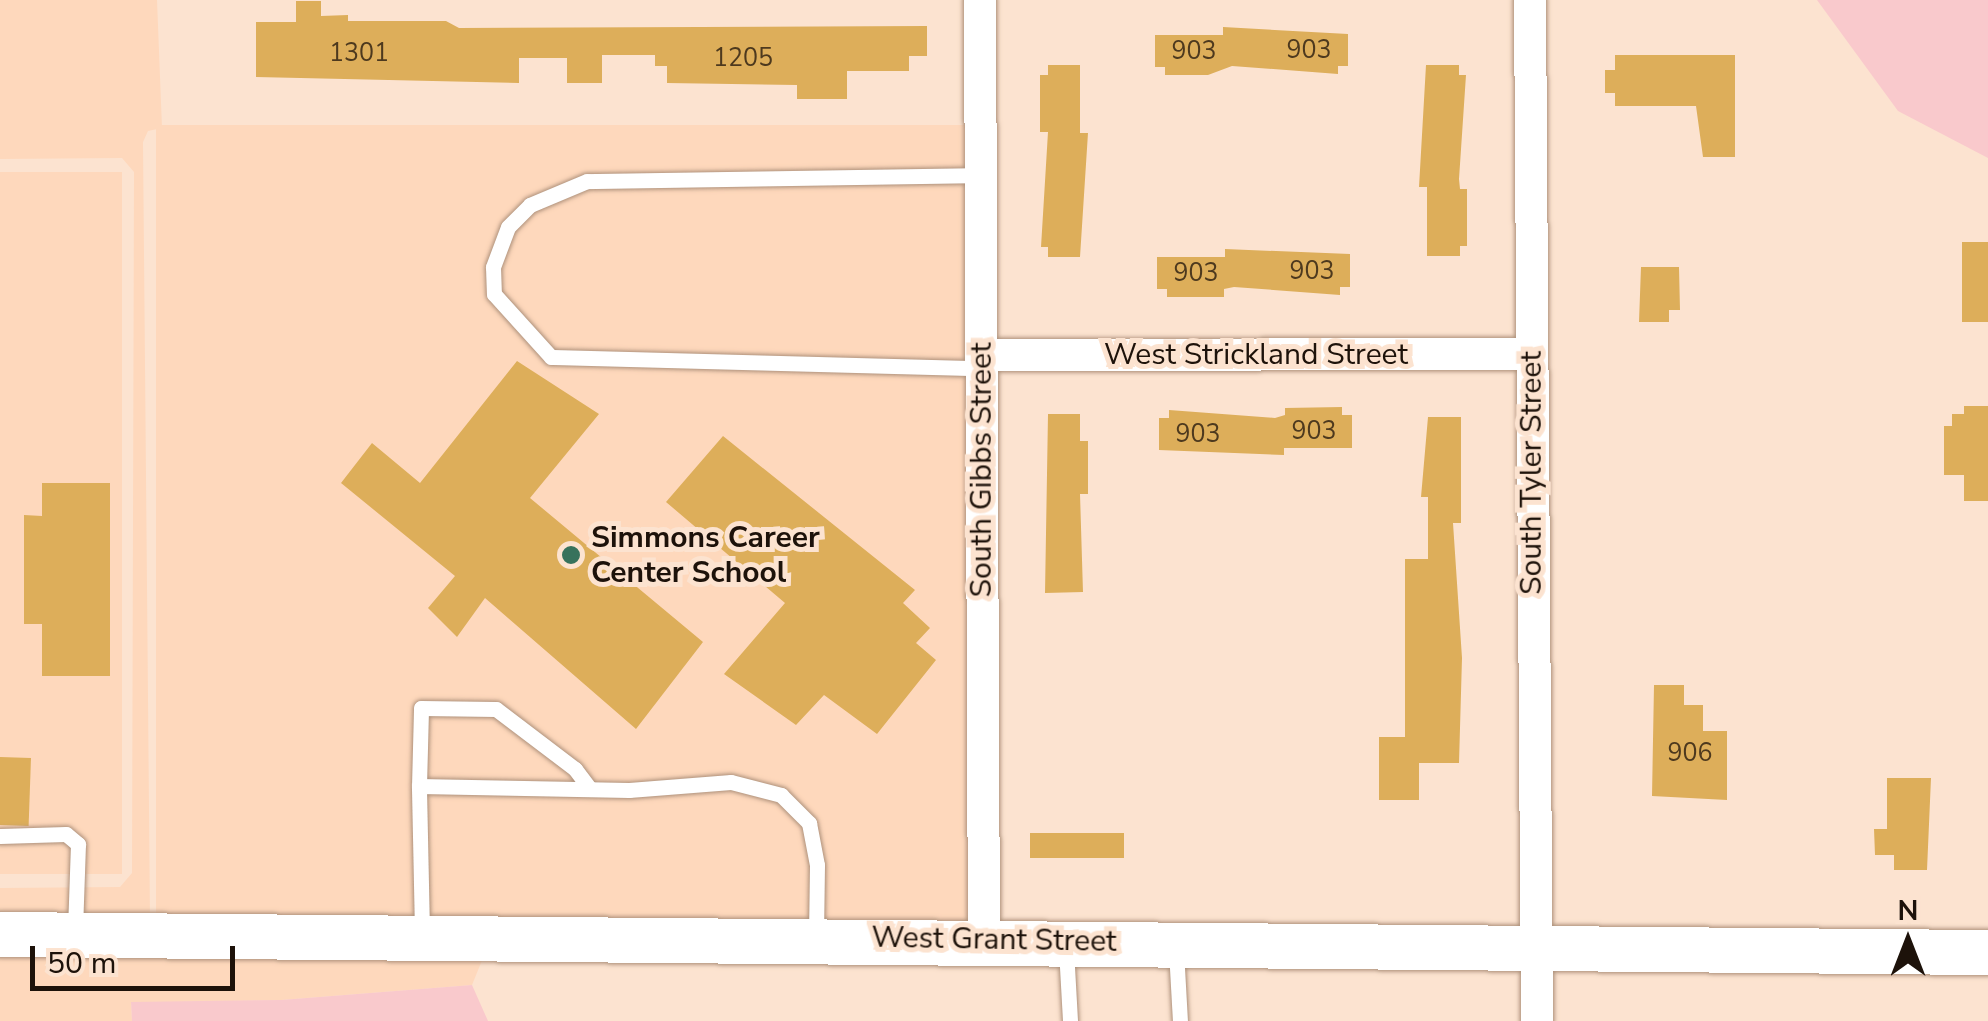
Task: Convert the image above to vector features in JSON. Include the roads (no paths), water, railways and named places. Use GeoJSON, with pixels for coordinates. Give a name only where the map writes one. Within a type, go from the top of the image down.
{"type":"FeatureCollection","features":[{"type":"Feature","properties":{"kind":"street","name":"South Gibbs Street"},"geometry":{"type":"LineString","coordinates":[[980,0],[984,940]]}},
{"type":"Feature","properties":{"kind":"street","name":"South Tyler Street"},"geometry":{"type":"LineString","coordinates":[[1530,0],[1536,1021]]}},
{"type":"Feature","properties":{"kind":"street","name":"West Strickland Street"},"geometry":{"type":"LineString","coordinates":[[981,362],[1532,354]]}},
{"type":"Feature","properties":{"kind":"street","name":"West Grant Street"},"geometry":{"type":"LineString","coordinates":[[0,934],[1066,940],[1988,952]]}},
{"type":"Feature","properties":{"kind":"lane"},"geometry":{"type":"LineString","coordinates":[[980,175],[588,181],[530,205],[508,226],[492,266],[494,294],[551,356],[981,362]]}},
{"type":"Feature","properties":{"kind":"lane"},"geometry":{"type":"LineString","coordinates":[[422,936],[421,708],[496,709],[575,768],[590,790]]}},
{"type":"Feature","properties":{"kind":"lane"},"geometry":{"type":"LineString","coordinates":[[419,786],[590,790],[731,782],[781,795],[809,823],[818,865],[816,938]]}},
{"type":"Feature","properties":{"kind":"lane"},"geometry":{"type":"LineString","coordinates":[[0,836],[66,834],[78,844],[75,934]]}},
{"type":"Feature","properties":{"kind":"lane"},"geometry":{"type":"LineString","coordinates":[[1066,940],[1070,1021]]}},
{"type":"Feature","properties":{"kind":"lane"},"geometry":{"type":"LineString","coordinates":[[1175,942],[1180,1021]]}},
{"type":"Feature","properties":{"kind":"place","name":"Simmons Career Center School"},"geometry":{"type":"Point","coordinates":[571,555]}}]}
